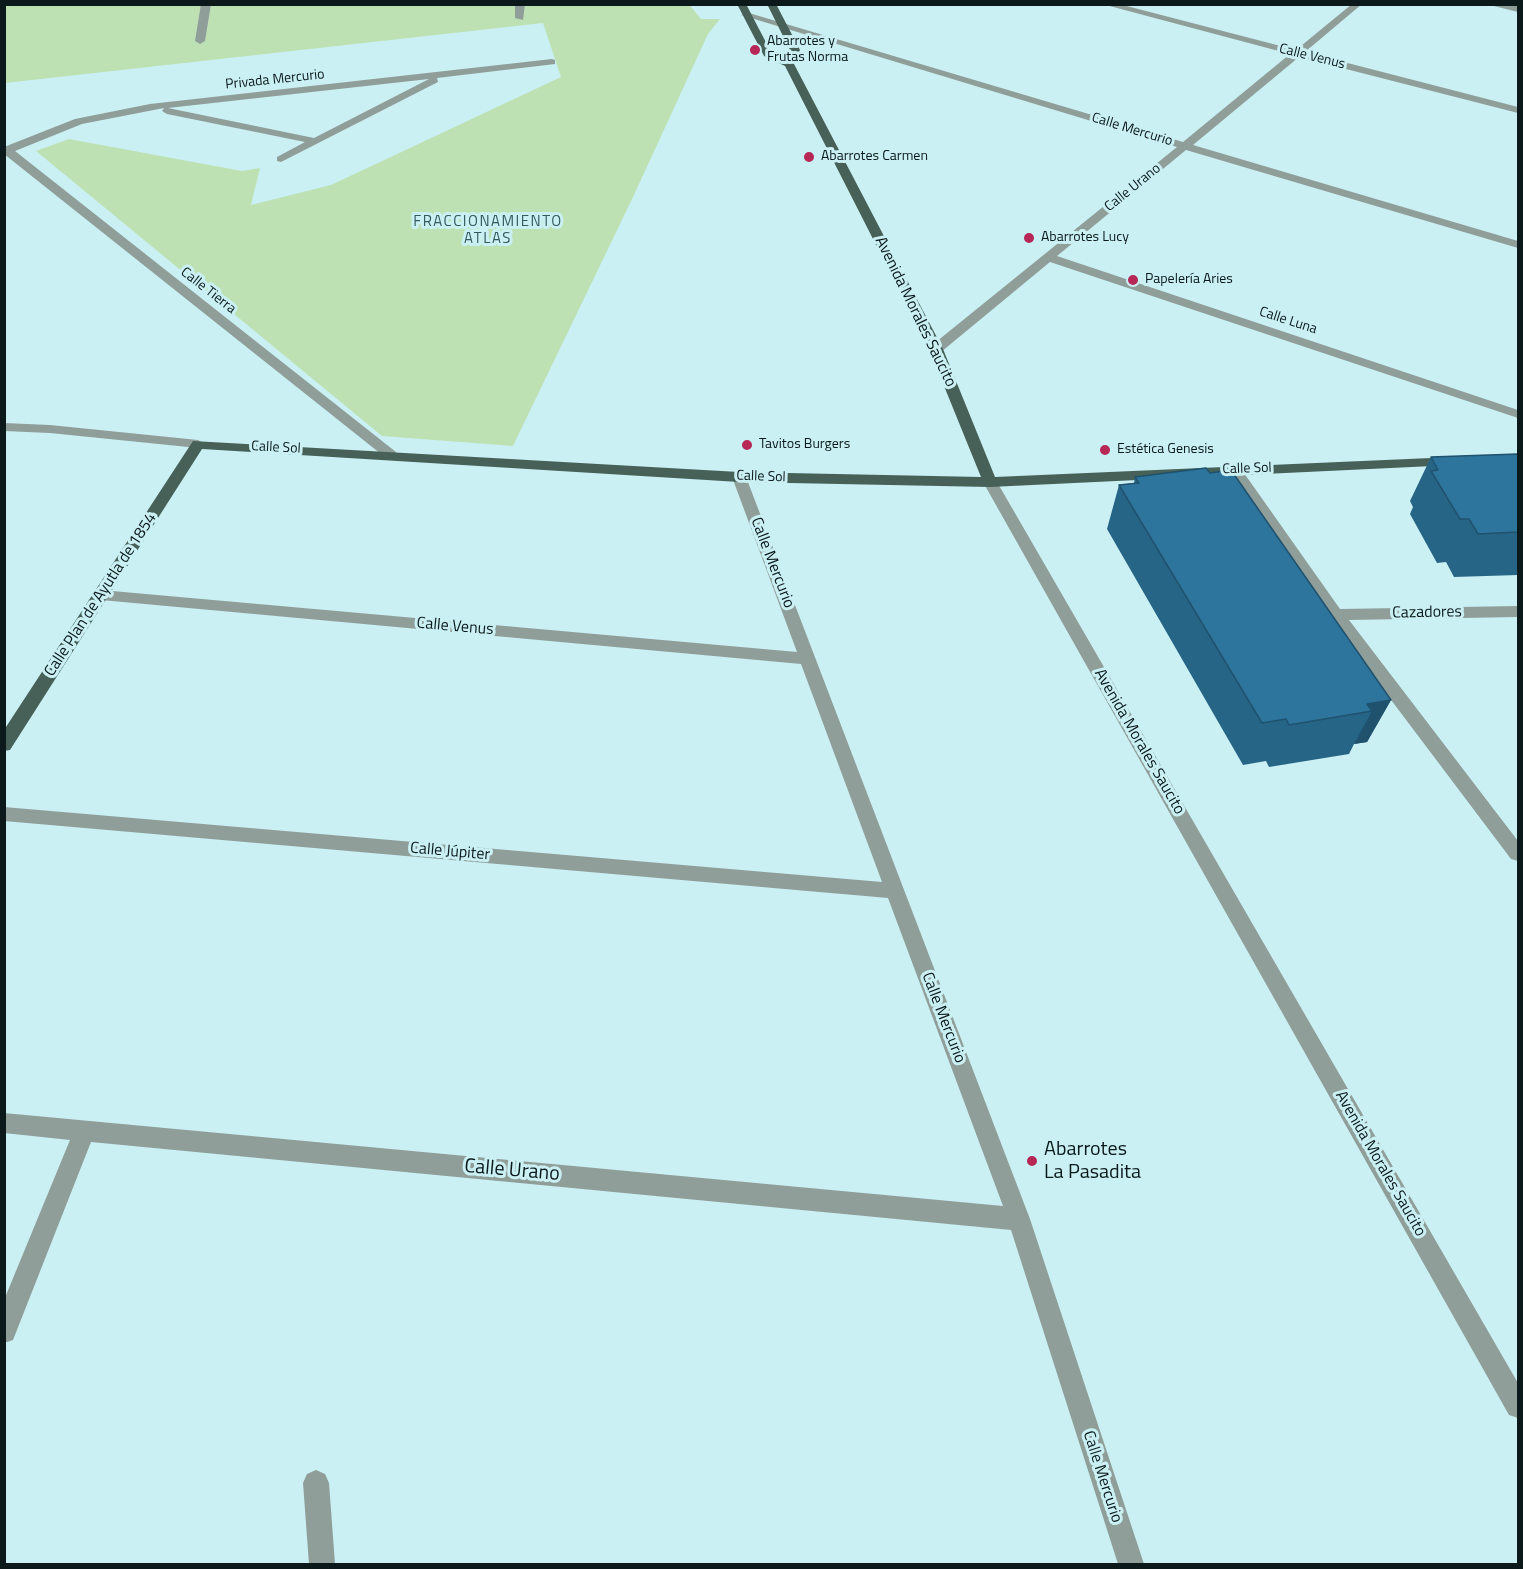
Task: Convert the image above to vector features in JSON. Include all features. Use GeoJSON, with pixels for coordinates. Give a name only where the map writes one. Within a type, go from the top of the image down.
{"type":"FeatureCollection","features":[{"type":"Feature","properties":{"kind":"main road"},"geometry":{"type":"LineString","coordinates":[[741,4],[767,54],[789,64]]}},
{"type":"Feature","properties":{"kind":"main road","name":"Avenida Morales Saucito"},"geometry":{"type":"LineString","coordinates":[[771,4],[795,50],[789,64],[936,349],[990,482]]}},
{"type":"Feature","properties":{"kind":"main road","name":"Calle Sol"},"geometry":{"type":"LineString","coordinates":[[198,444],[739,477],[990,482],[1234,469],[1471,460]]}},
{"type":"Feature","properties":{"kind":"main road","name":"Calle Plan de Ayutla de 1854"},"geometry":{"type":"LineString","coordinates":[[4,745],[198,444]]}},
{"type":"Feature","properties":{"kind":"street"},"geometry":{"type":"LineString","coordinates":[[201,41],[206,4]]}},
{"type":"Feature","properties":{"kind":"street"},"geometry":{"type":"LineString","coordinates":[[520,4],[520,18]]}},
{"type":"Feature","properties":{"kind":"street","name":"Calle Venus"},"geometry":{"type":"LineString","coordinates":[[1106,4],[1518,110]]}},
{"type":"Feature","properties":{"kind":"street","name":"Calle Urano"},"geometry":{"type":"LineString","coordinates":[[936,349],[1358,4]]}},
{"type":"Feature","properties":{"kind":"street"},"geometry":{"type":"LineString","coordinates":[[1497,4],[1518,9]]}},
{"type":"Feature","properties":{"kind":"street","name":"Calle Mercurio"},"geometry":{"type":"LineString","coordinates":[[746,15],[1518,244]]}},
{"type":"Feature","properties":{"kind":"street","name":"Privada Mercurio"},"geometry":{"type":"LineString","coordinates":[[6,151],[79,121],[150,108],[552,62]]}},
{"type":"Feature","properties":{"kind":"street"},"geometry":{"type":"LineString","coordinates":[[281,159],[444,75]]}},
{"type":"Feature","properties":{"kind":"street"},"geometry":{"type":"LineString","coordinates":[[150,108],[314,141]]}},
{"type":"Feature","properties":{"kind":"street","name":"Calle Tierra"},"geometry":{"type":"LineString","coordinates":[[6,151],[391,455]]}},
{"type":"Feature","properties":{"kind":"street","name":"Calle Luna"},"geometry":{"type":"LineString","coordinates":[[1048,257],[1518,414]]}},
{"type":"Feature","properties":{"kind":"street","name":"Calle Sol"},"geometry":{"type":"LineString","coordinates":[[4,428],[50,429],[198,444]]}},
{"type":"Feature","properties":{"kind":"street"},"geometry":{"type":"LineString","coordinates":[[1234,469],[1336,615],[1518,854]]}},
{"type":"Feature","properties":{"kind":"street","name":"Calle Mercurio"},"geometry":{"type":"LineString","coordinates":[[739,477],[1019,1219],[1131,1564]]}},
{"type":"Feature","properties":{"kind":"street","name":"Avenida Morales Saucito"},"geometry":{"type":"LineString","coordinates":[[990,482],[1518,1406]]}},
{"type":"Feature","properties":{"kind":"street","name":"Calle Venus"},"geometry":{"type":"LineString","coordinates":[[101,595],[808,659]]}},
{"type":"Feature","properties":{"kind":"street","name":"Cazadores"},"geometry":{"type":"LineString","coordinates":[[1336,615],[1518,611]]}},
{"type":"Feature","properties":{"kind":"street","name":"Calle Júpiter"},"geometry":{"type":"LineString","coordinates":[[4,814],[896,891]]}},
{"type":"Feature","properties":{"kind":"street","name":"Calle Urano"},"geometry":{"type":"LineString","coordinates":[[4,1123],[1019,1219]]}},
{"type":"Feature","properties":{"kind":"street"},"geometry":{"type":"LineString","coordinates":[[4,1331],[86,1130]]}},
{"type":"Feature","properties":{"kind":"street"},"geometry":{"type":"LineString","coordinates":[[316,1483],[322,1564]]}},
{"type":"Feature","properties":{"kind":"green space"},"geometry":{"type":"Polygon","coordinates":[[[689,4],[701,19],[720,19],[708,34],[634,195],[513,446],[382,436],[36,151],[69,139],[242,171],[260,168],[251,205],[331,185],[561,77],[543,23],[5,83],[4,5],[689,4]]]}},
{"type":"Feature","properties":{"kind":"building"},"geometry":{"type":"Polygon","coordinates":[[[1518,454],[1518,532],[1478,534],[1469,519],[1460,519],[1431,471],[1438,470],[1431,457],[1518,454]]]}},
{"type":"Feature","properties":{"kind":"building"},"geometry":{"type":"Polygon","coordinates":[[[1206,468],[1210,473],[1231,470],[1391,700],[1367,704],[1372,711],[1289,725],[1286,719],[1262,723],[1119,485],[1139,483],[1135,477],[1206,468]]]}},
{"type":"Feature","properties":{"kind":"place","name":"Abarrotes y Frutas Norma"},"geometry":{"type":"Point","coordinates":[755,50]}},
{"type":"Feature","properties":{"kind":"place","name":"Abarrotes Carmen"},"geometry":{"type":"Point","coordinates":[809,157]}},
{"type":"Feature","properties":{"kind":"place","name":"Abarrotes Lucy"},"geometry":{"type":"Point","coordinates":[1029,238]}},
{"type":"Feature","properties":{"kind":"place","name":"Papelería Aries"},"geometry":{"type":"Point","coordinates":[1133,280]}},
{"type":"Feature","properties":{"kind":"place","name":"Tavitos Burgers"},"geometry":{"type":"Point","coordinates":[747,445]}},
{"type":"Feature","properties":{"kind":"place","name":"Estética Genesis"},"geometry":{"type":"Point","coordinates":[1105,450]}},
{"type":"Feature","properties":{"kind":"place","name":"Abarrotes La Pasadita"},"geometry":{"type":"Point","coordinates":[1032,1161]}},
{"type":"Feature","properties":{"kind":"district","name":"FRACCIONAMIENTO ATLAS"},"geometry":{"type":"Point","coordinates":[488,230]}}]}
